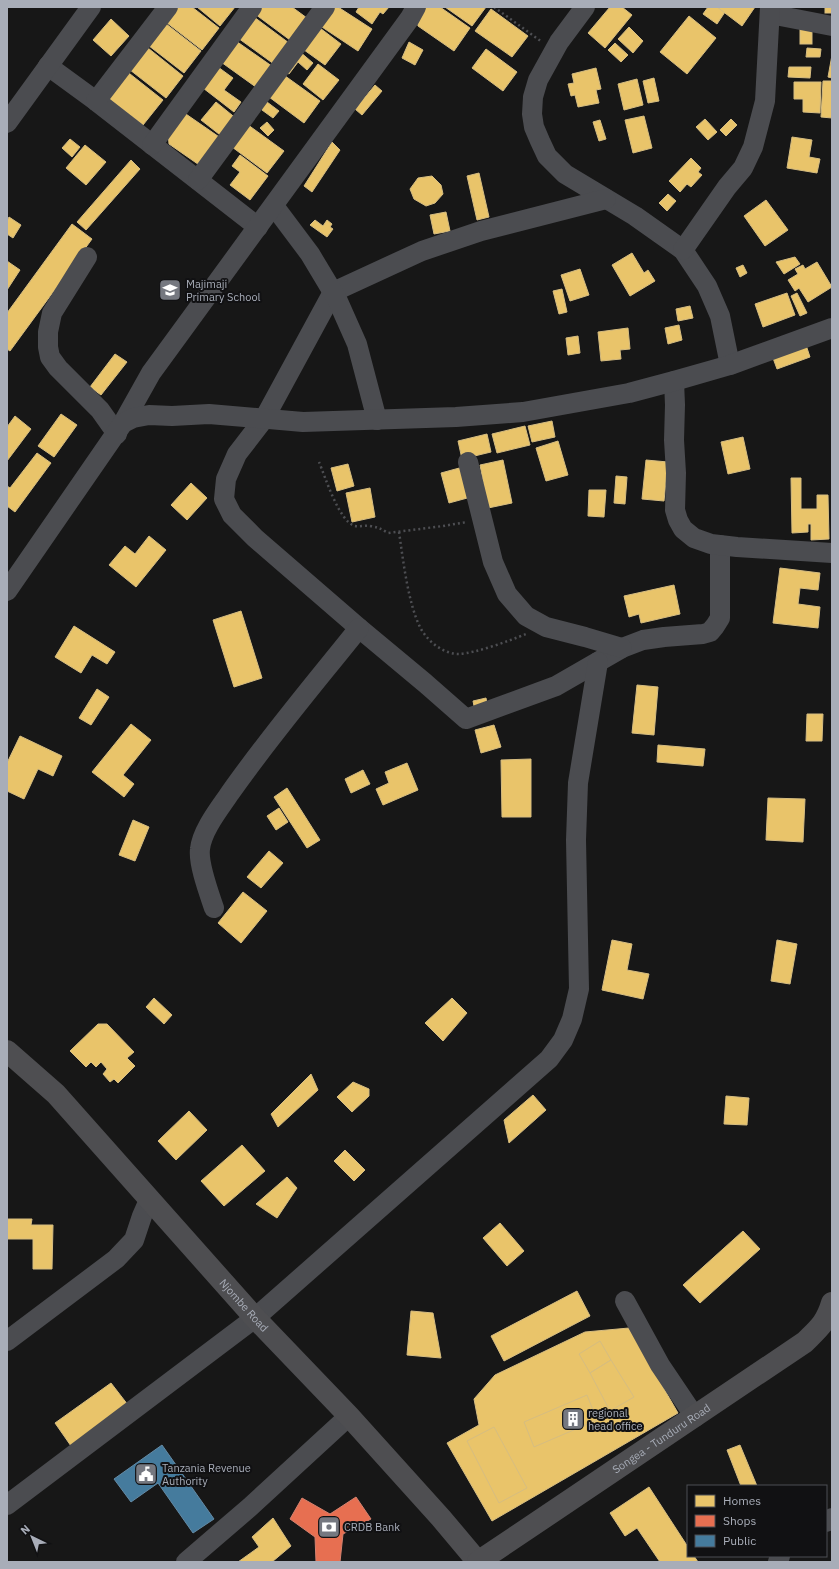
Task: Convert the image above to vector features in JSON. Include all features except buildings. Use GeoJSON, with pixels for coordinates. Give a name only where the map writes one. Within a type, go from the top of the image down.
{"type":"FeatureCollection","features":[{"type":"Feature","properties":{"kind":"highway","name":"Njombe Road"},"geometry":{"type":"LineString","coordinates":[[7,1051],[56,1094],[255,1318],[349,1416],[441,1518],[478,1562]]}},
{"type":"Feature","properties":{"kind":"highway","name":"Songea - Tunduru Road"},"geometry":{"type":"LineString","coordinates":[[478,1562],[805,1342],[819,1328],[828,1316],[832,1303]]}},
{"type":"Feature","properties":{"kind":"street"},"geometry":{"type":"LineString","coordinates":[[7,123],[91,7]]}},
{"type":"Feature","properties":{"kind":"street"},"geometry":{"type":"LineString","coordinates":[[96,101],[168,7]]}},
{"type":"Feature","properties":{"kind":"street"},"geometry":{"type":"LineString","coordinates":[[152,145],[252,7]]}},
{"type":"Feature","properties":{"kind":"street"},"geometry":{"type":"LineString","coordinates":[[198,180],[325,7]]}},
{"type":"Feature","properties":{"kind":"street"},"geometry":{"type":"LineString","coordinates":[[7,591],[120,428],[151,373],[274,206],[410,18],[416,7]]}},
{"type":"Feature","properties":{"kind":"street"},"geometry":{"type":"LineString","coordinates":[[585,7],[559,42],[538,80],[533,97],[532,114],[534,127],[547,156],[553,164],[565,174],[635,216],[683,250],[707,286],[720,316],[730,366]]}},
{"type":"Feature","properties":{"kind":"street"},"geometry":{"type":"LineString","coordinates":[[683,250],[727,187],[743,168],[753,148],[765,95],[770,10],[832,26]]}},
{"type":"Feature","properties":{"kind":"street"},"geometry":{"type":"LineString","coordinates":[[48,66],[96,101],[258,227]]}},
{"type":"Feature","properties":{"kind":"street"},"geometry":{"type":"LineString","coordinates":[[606,199],[481,231],[415,254],[333,292],[264,418],[237,454],[226,479],[224,499],[236,520],[466,719],[556,686],[622,648],[643,640],[710,632],[720,618],[720,545]]}},
{"type":"Feature","properties":{"kind":"street"},"geometry":{"type":"LineString","coordinates":[[274,206],[310,254],[333,292],[357,344],[377,420]]}},
{"type":"Feature","properties":{"kind":"street"},"geometry":{"type":"LineString","coordinates":[[87,257],[52,313],[48,332],[48,347],[50,357],[58,368],[120,428]]}},
{"type":"Feature","properties":{"kind":"street"},"geometry":{"type":"LineString","coordinates":[[120,428],[133,418],[149,415],[209,414],[304,422],[377,420],[523,412],[629,393],[674,382],[730,366],[832,328]]}},
{"type":"Feature","properties":{"kind":"street"},"geometry":{"type":"LineString","coordinates":[[674,382],[674,440],[676,473],[675,510],[683,529],[694,538],[711,544],[737,548],[832,553]]}},
{"type":"Feature","properties":{"kind":"street"},"geometry":{"type":"LineString","coordinates":[[468,462],[493,562],[507,594],[526,616],[546,627],[585,636],[622,648]]}},
{"type":"Feature","properties":{"kind":"street"},"geometry":{"type":"LineString","coordinates":[[214,908],[201,863],[200,849],[212,820],[248,767],[359,628]]}},
{"type":"Feature","properties":{"kind":"street"},"geometry":{"type":"LineString","coordinates":[[7,1505],[255,1318],[549,1059],[563,1040],[572,1019],[579,988],[576,840],[578,783],[598,662]]}},
{"type":"Feature","properties":{"kind":"street"},"geometry":{"type":"LineString","coordinates":[[7,1341],[116,1259],[134,1240],[149,1200]]}},
{"type":"Feature","properties":{"kind":"street"},"geometry":{"type":"LineString","coordinates":[[625,1301],[660,1365],[695,1416]]}},
{"type":"Feature","properties":{"kind":"street"},"geometry":{"type":"LineString","coordinates":[[186,1562],[250,1507],[349,1416]]}},
{"type":"Feature","properties":{"kind":"path"},"geometry":{"type":"LineString","coordinates":[[494,7],[538,41],[543,43],[559,42]]}},
{"type":"Feature","properties":{"kind":"path"},"geometry":{"type":"LineString","coordinates":[[319,462],[334,498],[348,522],[355,526],[370,526],[388,533],[482,519]]}},
{"type":"Feature","properties":{"kind":"path"},"geometry":{"type":"LineString","coordinates":[[399,532],[413,607],[420,628],[428,639],[443,650],[458,654],[483,649],[546,627]]}},
{"type":"Feature","properties":{"kind":"place","name":"Majimaji Primary School"},"geometry":{"type":"Point","coordinates":[170,290]}},
{"type":"Feature","properties":{"kind":"place","name":"regional head office"},"geometry":{"type":"Point","coordinates":[573,1419]}},
{"type":"Feature","properties":{"kind":"place","name":"Tanzania Revenue Authority"},"geometry":{"type":"Point","coordinates":[146,1474]}},
{"type":"Feature","properties":{"kind":"place","name":"CRDB Bank"},"geometry":{"type":"Point","coordinates":[329,1527]}}]}
